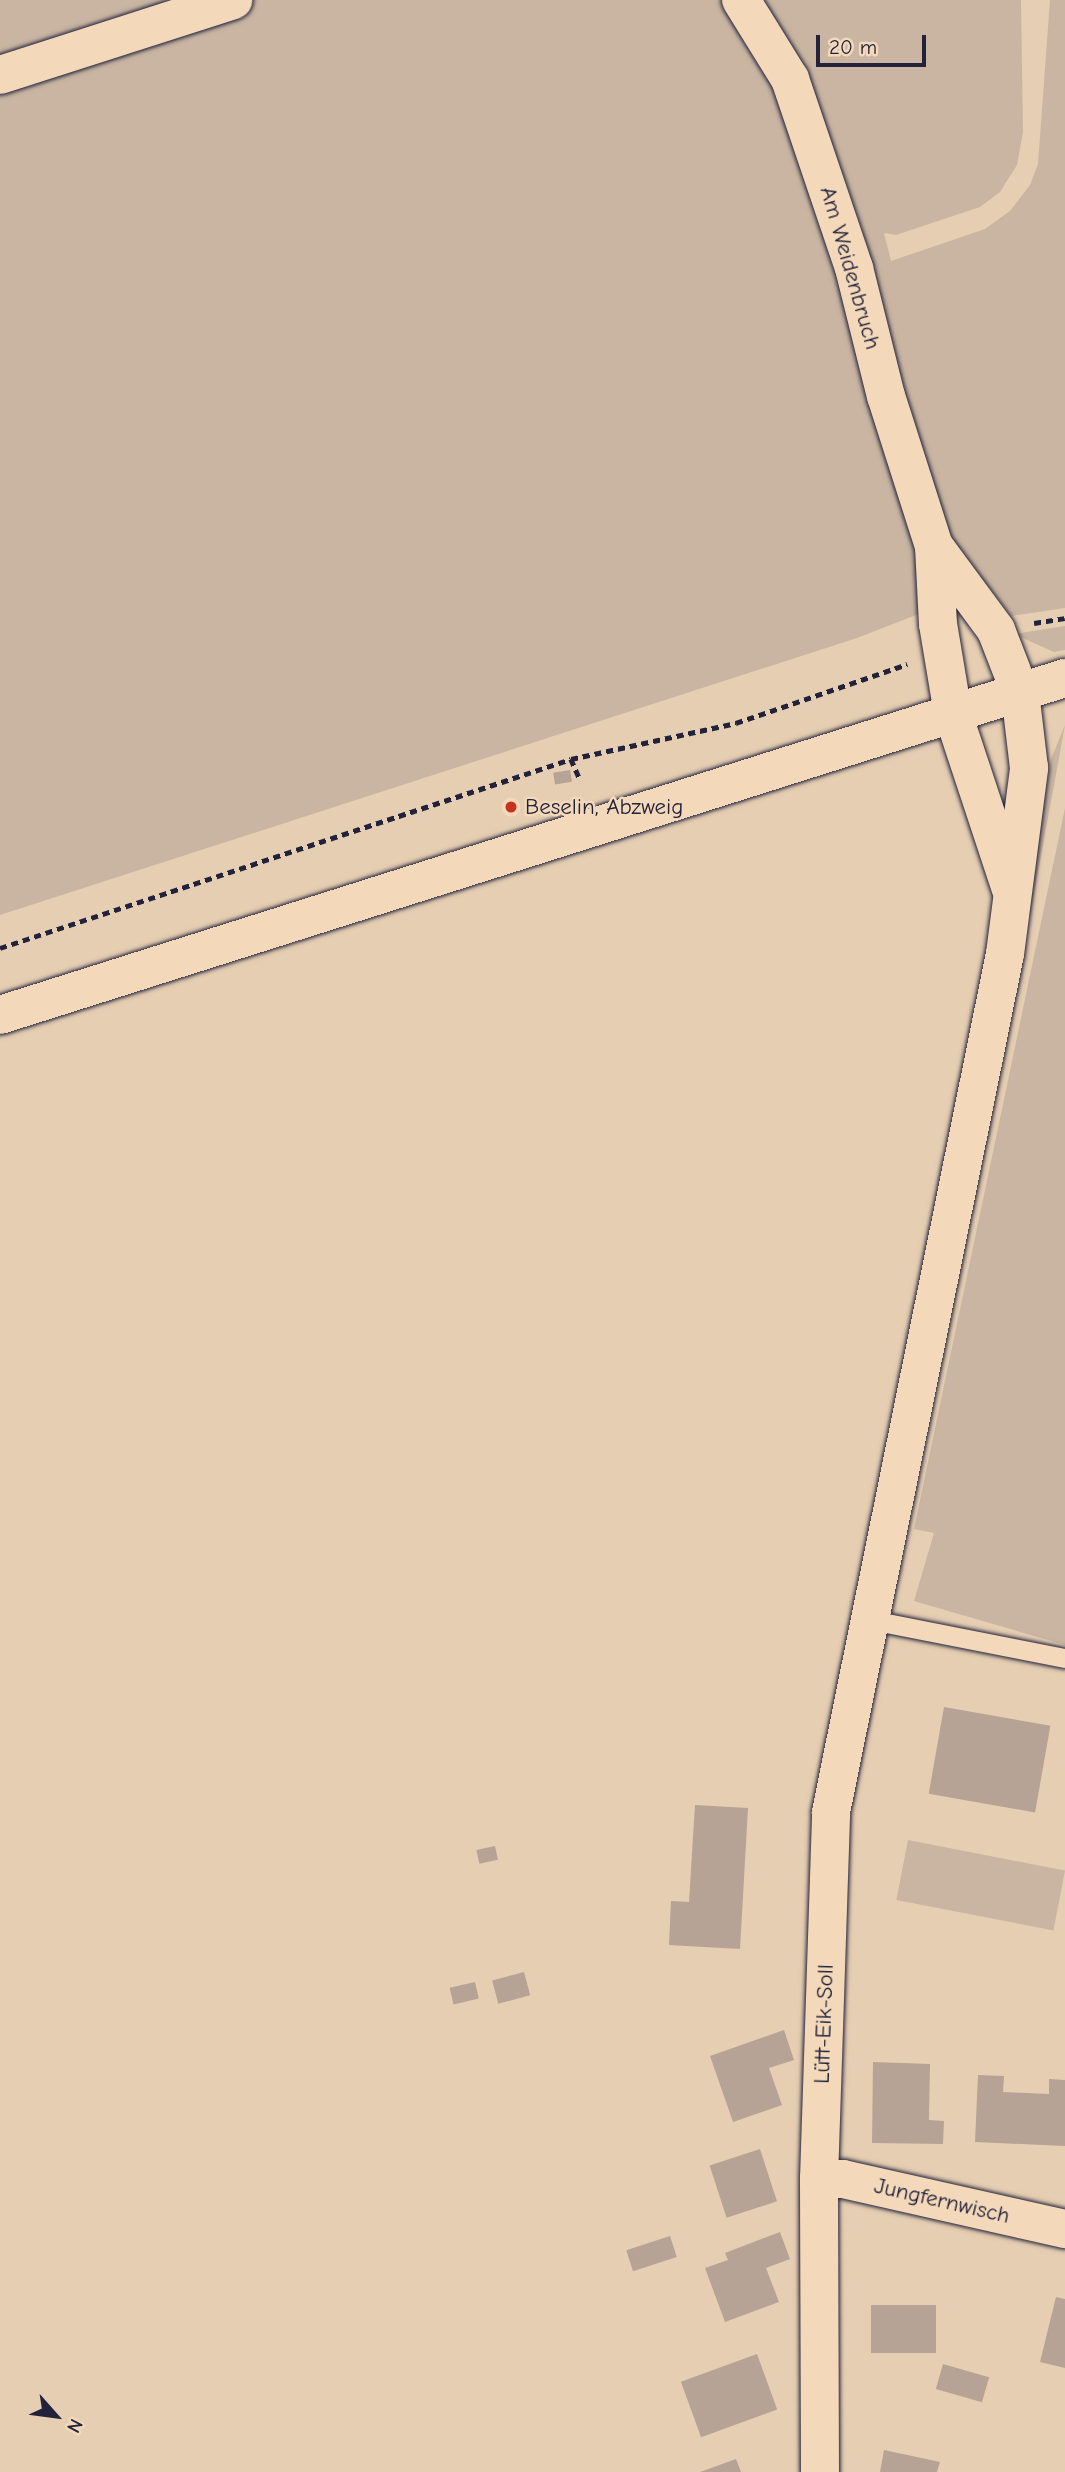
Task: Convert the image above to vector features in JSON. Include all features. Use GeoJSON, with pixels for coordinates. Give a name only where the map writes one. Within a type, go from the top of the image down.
{"type":"FeatureCollection","features":[{"type":"Feature","properties":{"kind":"street"},"geometry":{"type":"LineString","coordinates":[[0,75],[233,0]]}},
{"type":"Feature","properties":{"kind":"street","name":"Am Weidenbruch"},"geometry":{"type":"LineString","coordinates":[[741,0],[790,79],[854,268],[886,396],[934,547],[938,624],[953,714],[1013,894]]}},
{"type":"Feature","properties":{"kind":"street","name":"Am Weidenbruch"},"geometry":{"type":"LineString","coordinates":[[934,547],[996,630],[1020,692],[1029,768],[1013,894]]}},
{"type":"Feature","properties":{"kind":"street"},"geometry":{"type":"LineString","coordinates":[[0,1015],[407,882],[1065,678]]}},
{"type":"Feature","properties":{"kind":"street","name":"Lütt-Eik-Soll"},"geometry":{"type":"LineString","coordinates":[[820,2472],[819,2179],[831,1812],[1013,894]]}},
{"type":"Feature","properties":{"kind":"street","name":"Jungfernwisch"},"geometry":{"type":"LineString","coordinates":[[819,2179],[843,2179],[1065,2229]]}},
{"type":"Feature","properties":{"kind":"lane"},"geometry":{"type":"LineString","coordinates":[[871,1620],[1065,1658]]}},
{"type":"Feature","properties":{"kind":"path"},"geometry":{"type":"LineString","coordinates":[[0,948],[571,759],[736,723],[903,666]]}},
{"type":"Feature","properties":{"kind":"path"},"geometry":{"type":"LineString","coordinates":[[571,759],[580,779]]}},
{"type":"Feature","properties":{"kind":"shaded area"},"geometry":{"type":"Polygon","coordinates":[[[0,0],[1021,0],[1023,132],[1017,165],[1000,192],[980,207],[896,235],[884,233],[891,261],[985,229],[1010,211],[1030,185],[1038,164],[1050,0],[1065,0],[1065,608],[1011,616],[988,587],[857,638],[0,915],[0,0]]]}},
{"type":"Feature","properties":{"kind":"shaded area"},"geometry":{"type":"Polygon","coordinates":[[[1065,626],[1065,650],[1054,652],[1014,634],[1065,626]]]}},
{"type":"Feature","properties":{"kind":"shaded area"},"geometry":{"type":"Polygon","coordinates":[[[1065,725],[1030,916],[1026,917],[1051,759],[1065,725]]]}},
{"type":"Feature","properties":{"kind":"shaded area"},"geometry":{"type":"Polygon","coordinates":[[[1065,808],[1065,1645],[914,1601],[934,1533],[914,1529],[1065,808]]]}},
{"type":"Feature","properties":{"kind":"shaded area"},"geometry":{"type":"Polygon","coordinates":[[[908,1840],[1065,1871],[1053,1930],[896,1900],[908,1840]]]}},
{"type":"Feature","properties":{"kind":"building"},"geometry":{"type":"Polygon","coordinates":[[[570,770],[572,782],[555,785],[553,773],[570,770]]]}},
{"type":"Feature","properties":{"kind":"building"},"geometry":{"type":"Polygon","coordinates":[[[944,1707],[1050,1726],[1035,1812],[929,1794],[944,1707]]]}},
{"type":"Feature","properties":{"kind":"building"},"geometry":{"type":"Polygon","coordinates":[[[695,1805],[748,1808],[740,1949],[669,1945],[671,1901],[689,1902],[695,1805]]]}},
{"type":"Feature","properties":{"kind":"building"},"geometry":{"type":"Polygon","coordinates":[[[495,1846],[498,1860],[479,1864],[476,1850],[495,1846]]]}},
{"type":"Feature","properties":{"kind":"building"},"geometry":{"type":"Polygon","coordinates":[[[524,1972],[530,1995],[498,2004],[492,1981],[524,1972]]]}},
{"type":"Feature","properties":{"kind":"building"},"geometry":{"type":"Polygon","coordinates":[[[475,1982],[479,1999],[453,2004],[450,1988],[475,1982]]]}},
{"type":"Feature","properties":{"kind":"building"},"geometry":{"type":"Polygon","coordinates":[[[784,2030],[794,2060],[769,2068],[782,2105],[733,2122],[710,2056],[784,2030]]]}},
{"type":"Feature","properties":{"kind":"building"},"geometry":{"type":"Polygon","coordinates":[[[873,2062],[930,2064],[929,2120],[944,2121],[943,2144],[872,2143],[873,2062]]]}},
{"type":"Feature","properties":{"kind":"building"},"geometry":{"type":"Polygon","coordinates":[[[978,2075],[1004,2076],[1003,2092],[1049,2094],[1049,2079],[1065,2080],[1065,2146],[975,2142],[978,2075]]]}},
{"type":"Feature","properties":{"kind":"building"},"geometry":{"type":"Polygon","coordinates":[[[760,2149],[777,2201],[727,2218],[710,2165],[760,2149]]]}},
{"type":"Feature","properties":{"kind":"building"},"geometry":{"type":"Polygon","coordinates":[[[780,2232],[790,2259],[766,2268],[779,2302],[725,2322],[705,2268],[728,2260],[725,2253],[780,2232]]]}},
{"type":"Feature","properties":{"kind":"building"},"geometry":{"type":"Polygon","coordinates":[[[670,2236],[677,2257],[633,2271],[626,2250],[670,2236]]]}},
{"type":"Feature","properties":{"kind":"building"},"geometry":{"type":"Polygon","coordinates":[[[1056,2297],[1065,2299],[1065,2368],[1040,2362],[1056,2297]]]}},
{"type":"Feature","properties":{"kind":"building"},"geometry":{"type":"Polygon","coordinates":[[[871,2305],[936,2305],[936,2353],[871,2353],[871,2305]]]}},
{"type":"Feature","properties":{"kind":"building"},"geometry":{"type":"Polygon","coordinates":[[[757,2354],[777,2409],[701,2437],[681,2382],[757,2354]]]}},
{"type":"Feature","properties":{"kind":"building"},"geometry":{"type":"Polygon","coordinates":[[[943,2364],[989,2377],[982,2402],[936,2389],[943,2364]]]}},
{"type":"Feature","properties":{"kind":"building"},"geometry":{"type":"Polygon","coordinates":[[[884,2450],[940,2462],[937,2472],[880,2472],[884,2450]]]}},
{"type":"Feature","properties":{"kind":"building"},"geometry":{"type":"Polygon","coordinates":[[[736,2459],[741,2472],[700,2472],[736,2459]]]}},
{"type":"Feature","properties":{"kind":"place","name":"Beselin, Abzweig"},"geometry":{"type":"Point","coordinates":[511,807]}}]}
